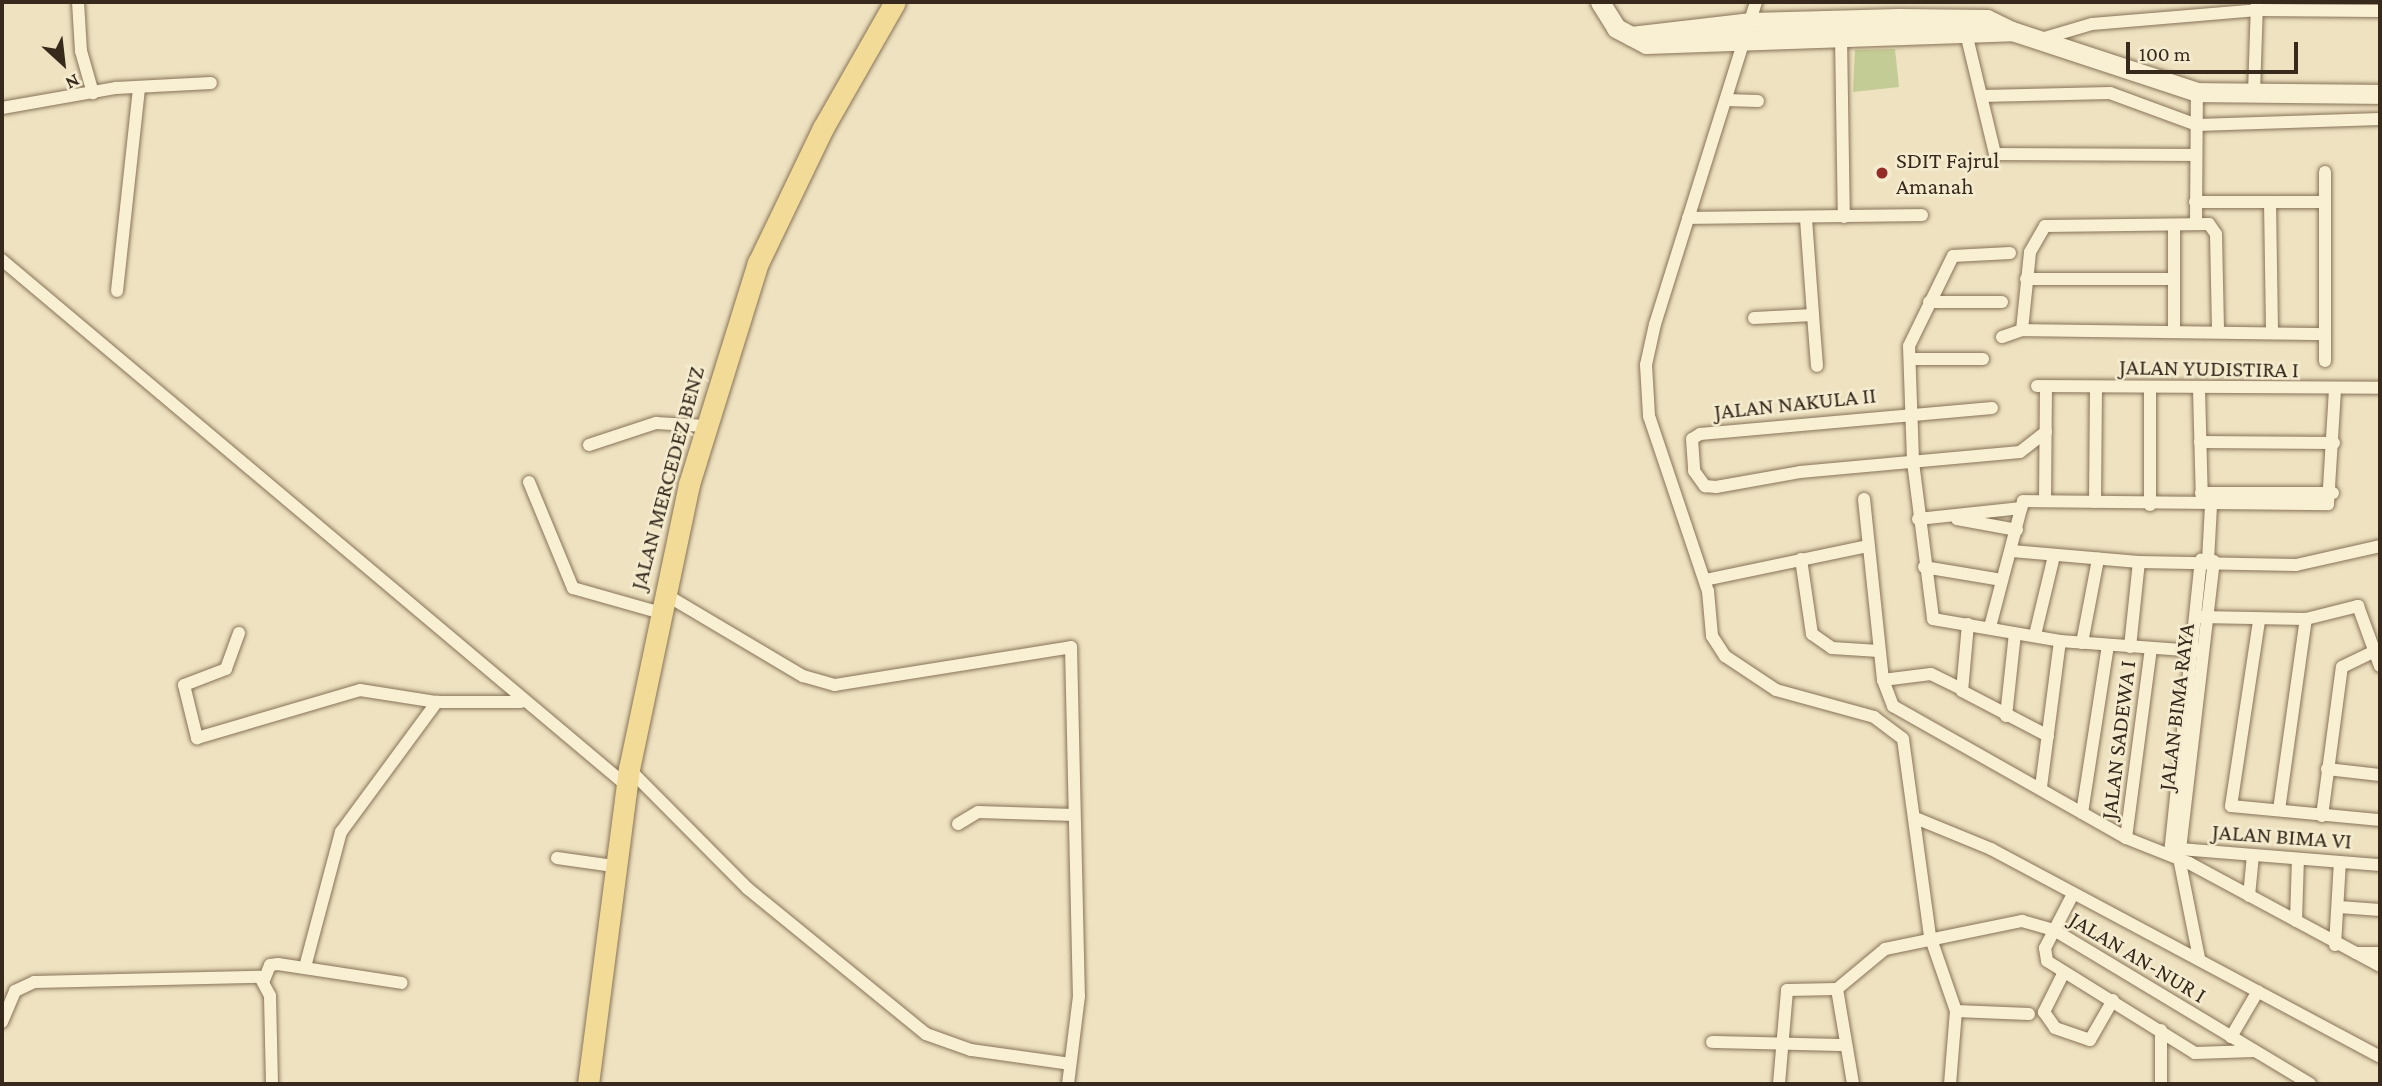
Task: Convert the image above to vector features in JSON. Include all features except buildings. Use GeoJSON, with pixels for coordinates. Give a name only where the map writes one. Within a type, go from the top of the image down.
{"type":"FeatureCollection","features":[{"type":"Feature","properties":{"kind":"main road","name":"JALAN MERCEDEZ BENZ"},"geometry":{"type":"LineString","coordinates":[[588,1084],[613,866],[627,777],[661,602],[705,426],[758,263],[823,128],[895,2]]}},
{"type":"Feature","properties":{"kind":"street"},"geometry":{"type":"LineString","coordinates":[[78,2],[80,51],[93,93]]}},
{"type":"Feature","properties":{"kind":"street"},"geometry":{"type":"LineString","coordinates":[[1600,2],[1608,20],[1646,44],[1841,36],[1965,25]]}},
{"type":"Feature","properties":{"kind":"street"},"geometry":{"type":"LineString","coordinates":[[1756,2],[1651,338],[1645,387],[1705,580],[1712,636],[1732,663],[1776,690],[1874,717],[1896,731],[1906,749],[1918,819],[1930,936],[1956,1011],[1950,1084]]}},
{"type":"Feature","properties":{"kind":"street"},"geometry":{"type":"LineString","coordinates":[[2254,93],[2257,6]]}},
{"type":"Feature","properties":{"kind":"street"},"geometry":{"type":"LineString","coordinates":[[2041,39],[2092,24],[2257,6],[2380,11]]}},
{"type":"Feature","properties":{"kind":"street"},"geometry":{"type":"LineString","coordinates":[[1631,36],[1751,22],[1965,25],[2011,31],[2041,39],[2197,92],[2380,94]]}},
{"type":"Feature","properties":{"kind":"street"},"geometry":{"type":"LineString","coordinates":[[1965,25],[1995,154],[2196,155]]}},
{"type":"Feature","properties":{"kind":"street"},"geometry":{"type":"LineString","coordinates":[[1841,36],[1844,217]]}},
{"type":"Feature","properties":{"kind":"street"},"geometry":{"type":"LineString","coordinates":[[2,108],[139,87],[211,83]]}},
{"type":"Feature","properties":{"kind":"street"},"geometry":{"type":"LineString","coordinates":[[117,291],[139,87]]}},
{"type":"Feature","properties":{"kind":"street"},"geometry":{"type":"LineString","coordinates":[[2196,224],[2197,92]]}},
{"type":"Feature","properties":{"kind":"street"},"geometry":{"type":"LineString","coordinates":[[1982,96],[2110,93],[2197,125],[2380,119]]}},
{"type":"Feature","properties":{"kind":"street"},"geometry":{"type":"LineString","coordinates":[[1726,100],[1758,101]]}},
{"type":"Feature","properties":{"kind":"street"},"geometry":{"type":"LineString","coordinates":[[2325,172],[2325,361]]}},
{"type":"Feature","properties":{"kind":"street"},"geometry":{"type":"LineString","coordinates":[[2196,202],[2325,202]]}},
{"type":"Feature","properties":{"kind":"street"},"geometry":{"type":"LineString","coordinates":[[2270,202],[2272,333]]}},
{"type":"Feature","properties":{"kind":"street"},"geometry":{"type":"LineString","coordinates":[[1688,218],[1806,219],[1922,215]]}},
{"type":"Feature","properties":{"kind":"street"},"geometry":{"type":"LineString","coordinates":[[1806,219],[1817,366]]}},
{"type":"Feature","properties":{"kind":"street"},"geometry":{"type":"LineString","coordinates":[[2022,330],[2032,243],[2045,226],[2196,224],[2215,231],[2218,332]]}},
{"type":"Feature","properties":{"kind":"street"},"geometry":{"type":"LineString","coordinates":[[2174,226],[2174,332]]}},
{"type":"Feature","properties":{"kind":"street"},"geometry":{"type":"LineString","coordinates":[[2010,253],[1953,256],[1911,339],[1910,413],[1913,462],[1924,567],[1933,619],[2060,641],[2195,651]]}},
{"type":"Feature","properties":{"kind":"street"},"geometry":{"type":"LineString","coordinates":[[2,260],[521,702],[627,777],[747,888],[926,1034],[971,1050],[1070,1064]]}},
{"type":"Feature","properties":{"kind":"street"},"geometry":{"type":"LineString","coordinates":[[2026,279],[2174,279]]}},
{"type":"Feature","properties":{"kind":"street"},"geometry":{"type":"LineString","coordinates":[[1929,302],[2002,302]]}},
{"type":"Feature","properties":{"kind":"street"},"geometry":{"type":"LineString","coordinates":[[1754,318],[1813,315]]}},
{"type":"Feature","properties":{"kind":"street"},"geometry":{"type":"LineString","coordinates":[[2002,337],[2022,330],[2325,334]]}},
{"type":"Feature","properties":{"kind":"street"},"geometry":{"type":"LineString","coordinates":[[1910,359],[1983,359]]}},
{"type":"Feature","properties":{"kind":"street","name":"JALAN YUDISTIRA I"},"geometry":{"type":"LineString","coordinates":[[2046,432],[2042,386],[2335,390],[2380,388]]}},
{"type":"Feature","properties":{"kind":"street"},"geometry":{"type":"LineString","coordinates":[[2095,502],[2096,387]]}},
{"type":"Feature","properties":{"kind":"street"},"geometry":{"type":"LineString","coordinates":[[2150,388],[2150,505]]}},
{"type":"Feature","properties":{"kind":"street","name":"JALAN BIMA RAYA"},"geometry":{"type":"LineString","coordinates":[[2176,854],[2207,561],[2199,389]]}},
{"type":"Feature","properties":{"kind":"street"},"geometry":{"type":"LineString","coordinates":[[1990,627],[2023,501],[2319,506],[2333,493],[2335,390]]}},
{"type":"Feature","properties":{"kind":"street"},"geometry":{"type":"LineString","coordinates":[[1910,413],[1992,408]]}},
{"type":"Feature","properties":{"kind":"street","name":"JALAN NAKULA II"},"geometry":{"type":"LineString","coordinates":[[1910,413],[1749,426],[1696,435],[1691,445],[1696,478],[1709,487],[1913,462]]}},
{"type":"Feature","properties":{"kind":"street"},"geometry":{"type":"LineString","coordinates":[[589,445],[656,423],[705,426]]}},
{"type":"Feature","properties":{"kind":"street"},"geometry":{"type":"LineString","coordinates":[[1913,462],[2020,452],[2046,432]]}},
{"type":"Feature","properties":{"kind":"street"},"geometry":{"type":"LineString","coordinates":[[2045,500],[2046,432]]}},
{"type":"Feature","properties":{"kind":"street"},"geometry":{"type":"LineString","coordinates":[[2200,442],[2334,443]]}},
{"type":"Feature","properties":{"kind":"street"},"geometry":{"type":"LineString","coordinates":[[529,482],[573,588],[661,602],[803,676],[835,685],[1071,647],[1079,996],[1068,1084]]}},
{"type":"Feature","properties":{"kind":"street"},"geometry":{"type":"LineString","coordinates":[[1864,499],[1883,680],[1901,712],[2040,787],[2126,838],[2176,854],[2296,921],[2335,946],[2380,966]]}},
{"type":"Feature","properties":{"kind":"street"},"geometry":{"type":"LineString","coordinates":[[1918,519],[2021,508]]}},
{"type":"Feature","properties":{"kind":"street"},"geometry":{"type":"LineString","coordinates":[[1943,516],[2017,530]]}},
{"type":"Feature","properties":{"kind":"street"},"geometry":{"type":"LineString","coordinates":[[1705,580],[1868,546]]}},
{"type":"Feature","properties":{"kind":"street"},"geometry":{"type":"LineString","coordinates":[[2012,551],[2139,562],[2207,561],[2296,565],[2380,546]]}},
{"type":"Feature","properties":{"kind":"street"},"geometry":{"type":"LineString","coordinates":[[2035,635],[2054,556]]}},
{"type":"Feature","properties":{"kind":"street"},"geometry":{"type":"LineString","coordinates":[[1801,559],[1812,634],[1832,648],[1879,651]]}},
{"type":"Feature","properties":{"kind":"street"},"geometry":{"type":"LineString","coordinates":[[2082,643],[2098,559]]}},
{"type":"Feature","properties":{"kind":"street"},"geometry":{"type":"LineString","coordinates":[[2130,647],[2139,562]]}},
{"type":"Feature","properties":{"kind":"street"},"geometry":{"type":"LineString","coordinates":[[1924,567],[2002,580]]}},
{"type":"Feature","properties":{"kind":"street"},"geometry":{"type":"LineString","coordinates":[[2202,618],[2259,621],[2306,619],[2361,607],[2380,666]]}},
{"type":"Feature","properties":{"kind":"street","name":"JALAN BIMA RAYA"},"geometry":{"type":"LineString","coordinates":[[2176,854],[2195,651],[2202,618]]}},
{"type":"Feature","properties":{"kind":"street"},"geometry":{"type":"LineString","coordinates":[[2279,810],[2306,619]]}},
{"type":"Feature","properties":{"kind":"street"},"geometry":{"type":"LineString","coordinates":[[2259,621],[2231,806],[2380,820]]}},
{"type":"Feature","properties":{"kind":"street"},"geometry":{"type":"LineString","coordinates":[[1960,688],[1968,624]]}},
{"type":"Feature","properties":{"kind":"street"},"geometry":{"type":"LineString","coordinates":[[2006,716],[2015,633]]}},
{"type":"Feature","properties":{"kind":"street"},"geometry":{"type":"LineString","coordinates":[[239,634],[226,669],[184,685],[197,738],[360,690],[437,702],[521,702]]}},
{"type":"Feature","properties":{"kind":"street"},"geometry":{"type":"LineString","coordinates":[[2040,787],[2060,641]]}},
{"type":"Feature","properties":{"kind":"street"},"geometry":{"type":"LineString","coordinates":[[2082,813],[2108,645]]}},
{"type":"Feature","properties":{"kind":"street","name":"JALAN SADEWA I"},"geometry":{"type":"LineString","coordinates":[[2126,838],[2151,649]]}},
{"type":"Feature","properties":{"kind":"street"},"geometry":{"type":"LineString","coordinates":[[2322,816],[2342,667],[2375,651]]}},
{"type":"Feature","properties":{"kind":"street"},"geometry":{"type":"LineString","coordinates":[[1883,680],[1931,674],[2048,736]]}},
{"type":"Feature","properties":{"kind":"street"},"geometry":{"type":"LineString","coordinates":[[305,967],[341,832],[437,702]]}},
{"type":"Feature","properties":{"kind":"street"},"geometry":{"type":"LineString","coordinates":[[2327,769],[2380,775]]}},
{"type":"Feature","properties":{"kind":"street"},"geometry":{"type":"LineString","coordinates":[[958,824],[978,812],[1074,815]]}},
{"type":"Feature","properties":{"kind":"street"},"geometry":{"type":"LineString","coordinates":[[1918,819],[1976,841],[2380,1057]]}},
{"type":"Feature","properties":{"kind":"street"},"geometry":{"type":"LineString","coordinates":[[2176,854],[2199,958]]}},
{"type":"Feature","properties":{"kind":"street","name":"JALAN BIMA VI"},"geometry":{"type":"LineString","coordinates":[[2176,854],[2253,855],[2380,865]]}},
{"type":"Feature","properties":{"kind":"street"},"geometry":{"type":"LineString","coordinates":[[2249,896],[2253,855]]}},
{"type":"Feature","properties":{"kind":"street"},"geometry":{"type":"LineString","coordinates":[[556,858],[613,866]]}},
{"type":"Feature","properties":{"kind":"street"},"geometry":{"type":"LineString","coordinates":[[2296,921],[2298,859]]}},
{"type":"Feature","properties":{"kind":"street"},"geometry":{"type":"LineString","coordinates":[[2335,946],[2340,862]]}},
{"type":"Feature","properties":{"kind":"street"},"geometry":{"type":"LineString","coordinates":[[2073,894],[2044,955],[2064,972],[2200,1055],[2254,1051]]}},
{"type":"Feature","properties":{"kind":"street"},"geometry":{"type":"LineString","coordinates":[[2339,907],[2380,910]]}},
{"type":"Feature","properties":{"kind":"street","name":"JALAN AN-NUR I"},"geometry":{"type":"LineString","coordinates":[[1837,989],[1876,953],[1930,936],[2010,922],[2054,930],[2310,1084]]}},
{"type":"Feature","properties":{"kind":"street"},"geometry":{"type":"LineString","coordinates":[[2352,954],[2380,953]]}},
{"type":"Feature","properties":{"kind":"street"},"geometry":{"type":"LineString","coordinates":[[272,1084],[264,980],[271,964],[402,983]]}},
{"type":"Feature","properties":{"kind":"street"},"geometry":{"type":"LineString","coordinates":[[2064,972],[2044,1012],[2055,1028],[2090,1040],[2113,1000]]}},
{"type":"Feature","properties":{"kind":"street"},"geometry":{"type":"LineString","coordinates":[[2,1022],[15,991],[34,982],[244,974],[264,980]]}},
{"type":"Feature","properties":{"kind":"street"},"geometry":{"type":"LineString","coordinates":[[1779,1084],[1787,990],[1837,989],[1844,1045],[1853,1084]]}},
{"type":"Feature","properties":{"kind":"street"},"geometry":{"type":"LineString","coordinates":[[2231,1037],[2258,991]]}},
{"type":"Feature","properties":{"kind":"street"},"geometry":{"type":"LineString","coordinates":[[1956,1011],[2029,1014]]}},
{"type":"Feature","properties":{"kind":"street"},"geometry":{"type":"LineString","coordinates":[[2161,1030],[2161,1084]]}},
{"type":"Feature","properties":{"kind":"street"},"geometry":{"type":"LineString","coordinates":[[1712,1041],[1844,1045]]}},
{"type":"Feature","properties":{"kind":"green space"},"geometry":{"type":"Polygon","coordinates":[[[1895,49],[1899,87],[1853,92],[1855,50],[1895,49]]]}},
{"type":"Feature","properties":{"kind":"place","name":"SDIT Fajrul Amanah"},"geometry":{"type":"Point","coordinates":[1882,173]}}]}
